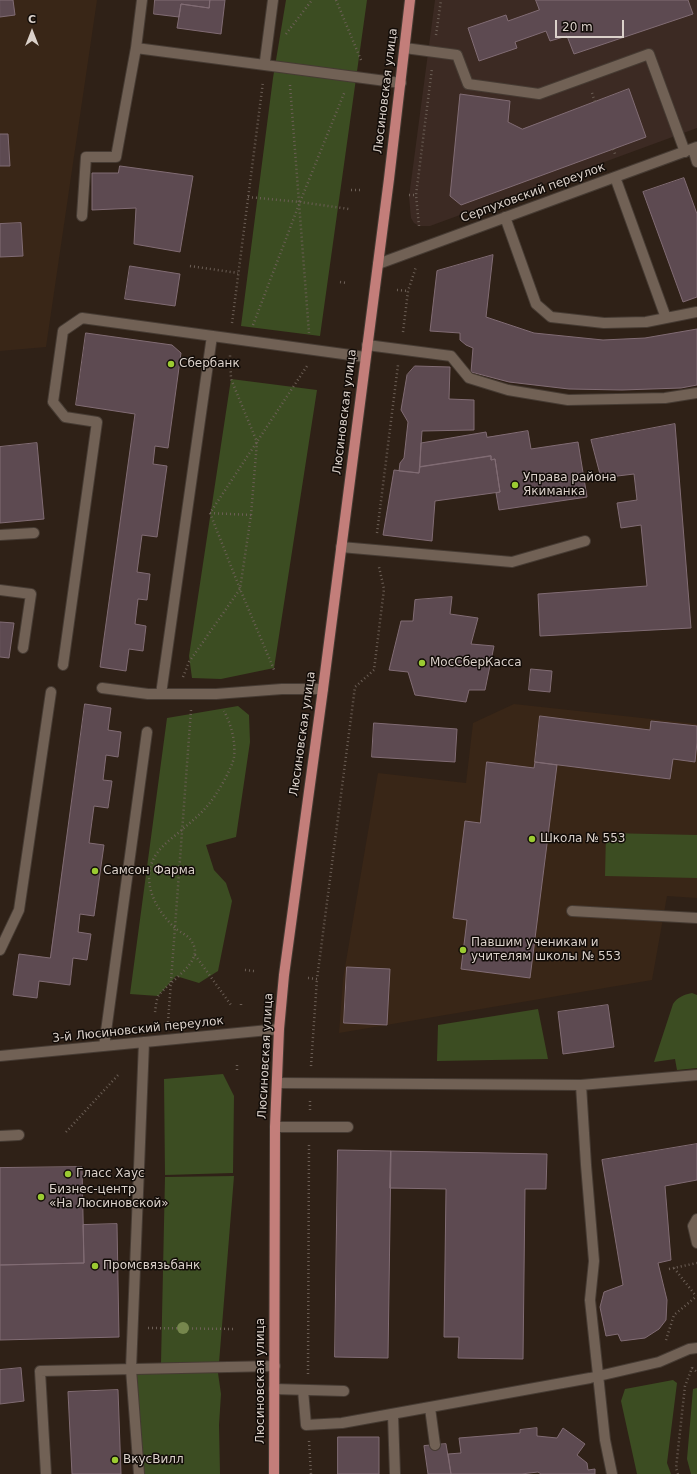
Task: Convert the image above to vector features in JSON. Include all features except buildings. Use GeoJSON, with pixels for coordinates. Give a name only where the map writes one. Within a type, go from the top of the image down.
{"type":"FeatureCollection","features":[{"type":"Feature","properties":{"kind":"main road","name":"Люсиновская улица"},"geometry":{"type":"LineString","coordinates":[[274,1474],[275,1127],[279,1029],[284,975],[378,264],[410,0]]}},
{"type":"Feature","properties":{"kind":"street"},"geometry":{"type":"LineString","coordinates":[[82,216],[86,157],[116,157],[136,48],[142,0]]}},
{"type":"Feature","properties":{"kind":"street"},"geometry":{"type":"LineString","coordinates":[[265,63],[273,0]]}},
{"type":"Feature","properties":{"kind":"street"},"geometry":{"type":"LineString","coordinates":[[136,48],[265,63],[289,68],[400,83]]}},
{"type":"Feature","properties":{"kind":"street"},"geometry":{"type":"LineString","coordinates":[[405,48],[457,55],[468,84],[539,94],[649,54],[697,162]]}},
{"type":"Feature","properties":{"kind":"street","name":"Серпуховский переулок"},"geometry":{"type":"LineString","coordinates":[[378,264],[691,149]]}},
{"type":"Feature","properties":{"kind":"street"},"geometry":{"type":"LineString","coordinates":[[615,177],[666,318]]}},
{"type":"Feature","properties":{"kind":"street"},"geometry":{"type":"LineString","coordinates":[[505,217],[536,304],[551,317],[604,323],[646,322],[697,312]]}},
{"type":"Feature","properties":{"kind":"street"},"geometry":{"type":"LineString","coordinates":[[63,665],[97,422],[65,417],[53,402],[63,331],[82,318],[365,357]]}},
{"type":"Feature","properties":{"kind":"street"},"geometry":{"type":"LineString","coordinates":[[161,694],[212,336]]}},
{"type":"Feature","properties":{"kind":"street"},"geometry":{"type":"LineString","coordinates":[[367,345],[451,356],[469,378],[508,390],[568,400],[665,398],[697,393]]}},
{"type":"Feature","properties":{"kind":"street"},"geometry":{"type":"LineString","coordinates":[[0,535],[34,533]]}},
{"type":"Feature","properties":{"kind":"street"},"geometry":{"type":"LineString","coordinates":[[341,547],[512,562],[585,541]]}},
{"type":"Feature","properties":{"kind":"street"},"geometry":{"type":"LineString","coordinates":[[0,590],[31,594],[23,648]]}},
{"type":"Feature","properties":{"kind":"street"},"geometry":{"type":"LineString","coordinates":[[102,688],[161,694],[216,694],[282,689],[323,689]]}},
{"type":"Feature","properties":{"kind":"street"},"geometry":{"type":"LineString","coordinates":[[0,950],[19,910],[51,692]]}},
{"type":"Feature","properties":{"kind":"street"},"geometry":{"type":"LineString","coordinates":[[104,1046],[147,732]]}},
{"type":"Feature","properties":{"kind":"street"},"geometry":{"type":"LineString","coordinates":[[572,911],[697,918]]}},
{"type":"Feature","properties":{"kind":"street","name":"3-й Люсиновский переулок"},"geometry":{"type":"LineString","coordinates":[[0,1056],[279,1029]]}},
{"type":"Feature","properties":{"kind":"street"},"geometry":{"type":"LineString","coordinates":[[138,1474],[131,1369],[144,1042]]}},
{"type":"Feature","properties":{"kind":"street"},"geometry":{"type":"LineString","coordinates":[[277,1083],[581,1085],[697,1074]]}},
{"type":"Feature","properties":{"kind":"street"},"geometry":{"type":"LineString","coordinates":[[581,1085],[594,1261],[590,1300],[605,1440],[612,1474]]}},
{"type":"Feature","properties":{"kind":"street"},"geometry":{"type":"LineString","coordinates":[[275,1127],[348,1127]]}},
{"type":"Feature","properties":{"kind":"street"},"geometry":{"type":"LineString","coordinates":[[0,1136],[19,1135]]}},
{"type":"Feature","properties":{"kind":"street"},"geometry":{"type":"LineString","coordinates":[[697,1219],[693,1226],[697,1243]]}},
{"type":"Feature","properties":{"kind":"street"},"geometry":{"type":"LineString","coordinates":[[306,1390],[306,1425],[342,1424],[597,1376],[659,1362],[693,1348]]}},
{"type":"Feature","properties":{"kind":"street"},"geometry":{"type":"LineString","coordinates":[[46,1474],[40,1371],[274,1366]]}},
{"type":"Feature","properties":{"kind":"street"},"geometry":{"type":"LineString","coordinates":[[274,1389],[344,1391]]}},
{"type":"Feature","properties":{"kind":"street"},"geometry":{"type":"LineString","coordinates":[[430,1408],[435,1445]]}},
{"type":"Feature","properties":{"kind":"street"},"geometry":{"type":"LineString","coordinates":[[393,1415],[395,1474]]}},
{"type":"Feature","properties":{"kind":"path"},"geometry":{"type":"LineString","coordinates":[[284,37],[312,0]]}},
{"type":"Feature","properties":{"kind":"path"},"geometry":{"type":"LineString","coordinates":[[336,0],[362,63]]}},
{"type":"Feature","properties":{"kind":"path"},"geometry":{"type":"LineString","coordinates":[[420,226],[416,195],[441,0]]}},
{"type":"Feature","properties":{"kind":"path"},"geometry":{"type":"LineString","coordinates":[[177,694],[189,662],[240,589],[251,515],[257,442],[231,379],[230,338],[265,63]]}},
{"type":"Feature","properties":{"kind":"path"},"geometry":{"type":"LineString","coordinates":[[210,513],[306,368],[310,349],[289,68]]}},
{"type":"Feature","properties":{"kind":"path"},"geometry":{"type":"LineString","coordinates":[[247,341],[300,202],[351,76]]}},
{"type":"Feature","properties":{"kind":"path"},"geometry":{"type":"LineString","coordinates":[[613,149],[615,154]]}},
{"type":"Feature","properties":{"kind":"path"},"geometry":{"type":"LineString","coordinates":[[351,190],[360,190]]}},
{"type":"Feature","properties":{"kind":"path"},"geometry":{"type":"LineString","coordinates":[[409,195],[416,195]]}},
{"type":"Feature","properties":{"kind":"path"},"geometry":{"type":"LineString","coordinates":[[248,197],[349,209]]}},
{"type":"Feature","properties":{"kind":"path"},"geometry":{"type":"LineString","coordinates":[[190,266],[238,273]]}},
{"type":"Feature","properties":{"kind":"path"},"geometry":{"type":"LineString","coordinates":[[306,1390],[310,1083],[316,979],[355,687],[374,670],[384,589],[375,549],[408,291],[416,267]]}},
{"type":"Feature","properties":{"kind":"path"},"geometry":{"type":"LineString","coordinates":[[340,282],[347,283]]}},
{"type":"Feature","properties":{"kind":"path"},"geometry":{"type":"LineString","coordinates":[[398,290],[408,291]]}},
{"type":"Feature","properties":{"kind":"path"},"geometry":{"type":"LineString","coordinates":[[210,513],[251,515]]}},
{"type":"Feature","properties":{"kind":"path"},"geometry":{"type":"LineString","coordinates":[[210,513],[282,689]]}},
{"type":"Feature","properties":{"kind":"path"},"geometry":{"type":"LineString","coordinates":[[166,1040],[172,983],[192,694]]}},
{"type":"Feature","properties":{"kind":"path"},"geometry":{"type":"LineString","coordinates":[[155,1012],[158,996],[192,962],[195,955],[195,946],[189,937],[175,928],[157,907],[150,892],[149,874],[154,858],[165,844],[209,805],[227,775],[234,758],[233,739],[228,719],[216,694]]}},
{"type":"Feature","properties":{"kind":"path"},"geometry":{"type":"LineString","coordinates":[[195,955],[231,1005]]}},
{"type":"Feature","properties":{"kind":"path"},"geometry":{"type":"LineString","coordinates":[[245,970],[254,971]]}},
{"type":"Feature","properties":{"kind":"path"},"geometry":{"type":"LineString","coordinates":[[308,978],[316,979]]}},
{"type":"Feature","properties":{"kind":"path"},"geometry":{"type":"LineString","coordinates":[[241,1001],[241,1006]]}},
{"type":"Feature","properties":{"kind":"path"},"geometry":{"type":"LineString","coordinates":[[237,1062],[237,1070]]}},
{"type":"Feature","properties":{"kind":"path"},"geometry":{"type":"LineString","coordinates":[[66,1132],[119,1074]]}},
{"type":"Feature","properties":{"kind":"path"},"geometry":{"type":"LineString","coordinates":[[669,1269],[697,1264]]}},
{"type":"Feature","properties":{"kind":"path"},"geometry":{"type":"LineString","coordinates":[[659,1362],[674,1315],[697,1296],[674,1268]]}},
{"type":"Feature","properties":{"kind":"path"},"geometry":{"type":"LineString","coordinates":[[133,1327],[236,1329]]}},
{"type":"Feature","properties":{"kind":"path"},"geometry":{"type":"LineString","coordinates":[[678,1474],[676,1468],[684,1386],[692,1368],[693,1348]]}},
{"type":"Feature","properties":{"kind":"path"},"geometry":{"type":"LineString","coordinates":[[692,1368],[697,1372]]}},
{"type":"Feature","properties":{"kind":"path"},"geometry":{"type":"LineString","coordinates":[[308,1425],[311,1474]]}},
{"type":"Feature","properties":{"kind":"shaded area"},"geometry":{"type":"Polygon","coordinates":[[[0,0],[97,0],[46,347],[0,351],[0,0]]]}},
{"type":"Feature","properties":{"kind":"shaded area"},"geometry":{"type":"Polygon","coordinates":[[[435,0],[697,0],[697,128],[430,226],[419,226],[414,223],[411,218],[409,197],[435,0]]]}},
{"type":"Feature","properties":{"kind":"shaded area","name":"Школа № 553"},"geometry":{"type":"Polygon","coordinates":[[[514,704],[697,724],[697,898],[667,896],[652,980],[339,1033],[343,979],[378,773],[466,783],[473,723],[514,704]]]}},
{"type":"Feature","properties":{"kind":"green space"},"geometry":{"type":"Polygon","coordinates":[[[286,0],[367,0],[320,336],[241,326],[273,78],[286,0]]]}},
{"type":"Feature","properties":{"kind":"green space"},"geometry":{"type":"Polygon","coordinates":[[[231,379],[317,390],[274,668],[221,679],[192,678],[189,656],[231,379]]]}},
{"type":"Feature","properties":{"kind":"green space"},"geometry":{"type":"Polygon","coordinates":[[[238,706],[249,715],[250,742],[236,837],[206,845],[214,870],[226,883],[232,901],[218,971],[199,983],[176,976],[158,996],[130,994],[167,718],[238,706]]]}},
{"type":"Feature","properties":{"kind":"green space"},"geometry":{"type":"Polygon","coordinates":[[[606,833],[697,835],[697,878],[605,876],[606,833]]]}},
{"type":"Feature","properties":{"kind":"green space"},"geometry":{"type":"Polygon","coordinates":[[[692,993],[697,995],[697,1068],[677,1070],[675,1059],[654,1062],[673,1004],[681,997],[692,993]]]}},
{"type":"Feature","properties":{"kind":"green space"},"geometry":{"type":"Polygon","coordinates":[[[538,1009],[548,1059],[437,1061],[438,1025],[538,1009]]]}},
{"type":"Feature","properties":{"kind":"green space"},"geometry":{"type":"Polygon","coordinates":[[[223,1074],[234,1096],[233,1173],[165,1175],[164,1079],[223,1074]]]}},
{"type":"Feature","properties":{"kind":"green space"},"geometry":{"type":"Polygon","coordinates":[[[234,1176],[219,1363],[161,1363],[165,1177],[234,1176]]]}},
{"type":"Feature","properties":{"kind":"green space"},"geometry":{"type":"Polygon","coordinates":[[[135,1373],[218,1373],[221,1394],[219,1425],[220,1474],[142,1474],[135,1373]]]}},
{"type":"Feature","properties":{"kind":"green space"},"geometry":{"type":"Polygon","coordinates":[[[673,1380],[677,1383],[667,1463],[671,1474],[637,1474],[621,1401],[625,1389],[673,1380]]]}},
{"type":"Feature","properties":{"kind":"green space"},"geometry":{"type":"Polygon","coordinates":[[[697,1388],[697,1474],[691,1474],[687,1459],[693,1389],[697,1388]]]}},
{"type":"Feature","properties":{"kind":"place","name":"Сбербанк"},"geometry":{"type":"Point","coordinates":[171,364]}},
{"type":"Feature","properties":{"kind":"place","name":"Управа района Якиманка"},"geometry":{"type":"Point","coordinates":[515,485]}},
{"type":"Feature","properties":{"kind":"place","name":"МосСберКасса"},"geometry":{"type":"Point","coordinates":[422,663]}},
{"type":"Feature","properties":{"kind":"place","name":"Школа № 553"},"geometry":{"type":"Point","coordinates":[532,839]}},
{"type":"Feature","properties":{"kind":"place","name":"Самсон Фарма"},"geometry":{"type":"Point","coordinates":[95,871]}},
{"type":"Feature","properties":{"kind":"place","name":"Павшим ученикам и учителям школы № 553"},"geometry":{"type":"Point","coordinates":[463,950]}},
{"type":"Feature","properties":{"kind":"place","name":"Гласс Хаус"},"geometry":{"type":"Point","coordinates":[68,1174]}},
{"type":"Feature","properties":{"kind":"place","name":"Бизнес-центр «На Люсиновской»"},"geometry":{"type":"Point","coordinates":[41,1197]}},
{"type":"Feature","properties":{"kind":"place","name":"Промсвязьбанк"},"geometry":{"type":"Point","coordinates":[95,1266]}},
{"type":"Feature","properties":{"kind":"place","name":"ВкусВилл"},"geometry":{"type":"Point","coordinates":[115,1460]}}]}
